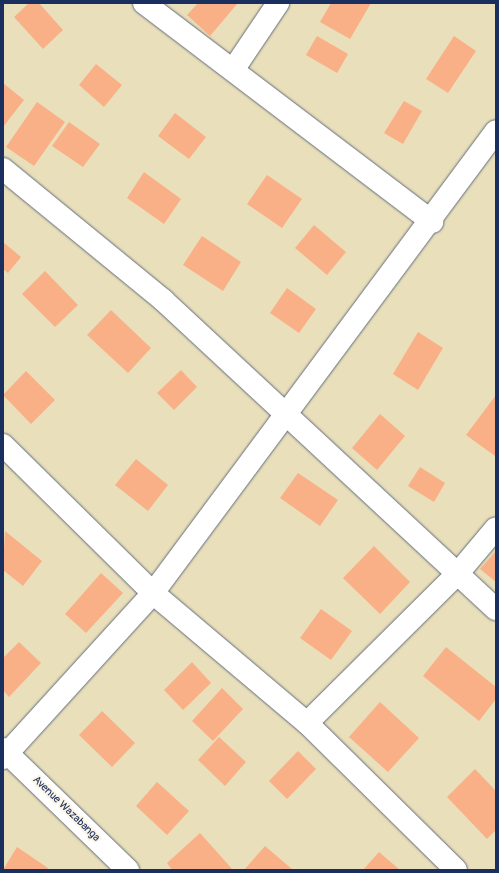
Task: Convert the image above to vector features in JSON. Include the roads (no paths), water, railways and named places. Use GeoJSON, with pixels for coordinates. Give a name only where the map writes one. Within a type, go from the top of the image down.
{"type":"FeatureCollection","features":[{"type":"Feature","properties":{"kind":"street"},"geometry":{"type":"LineString","coordinates":[[144,3],[432,222]]}},
{"type":"Feature","properties":{"kind":"street"},"geometry":{"type":"LineString","coordinates":[[233,70],[278,3]]}},
{"type":"Feature","properties":{"kind":"street"},"geometry":{"type":"LineString","coordinates":[[4,753],[153,593],[432,222],[496,131]]}},
{"type":"Feature","properties":{"kind":"street"},"geometry":{"type":"LineString","coordinates":[[3,169],[163,300],[287,416],[459,572],[496,609]]}},
{"type":"Feature","properties":{"kind":"street"},"geometry":{"type":"LineString","coordinates":[[3,445],[153,593],[307,723],[456,870]]}},
{"type":"Feature","properties":{"kind":"street"},"geometry":{"type":"LineString","coordinates":[[307,723],[459,572],[496,528]]}},
{"type":"Feature","properties":{"kind":"street","name":"Avenue Wazabanga"},"geometry":{"type":"LineString","coordinates":[[4,753],[128,870]]}}]}
